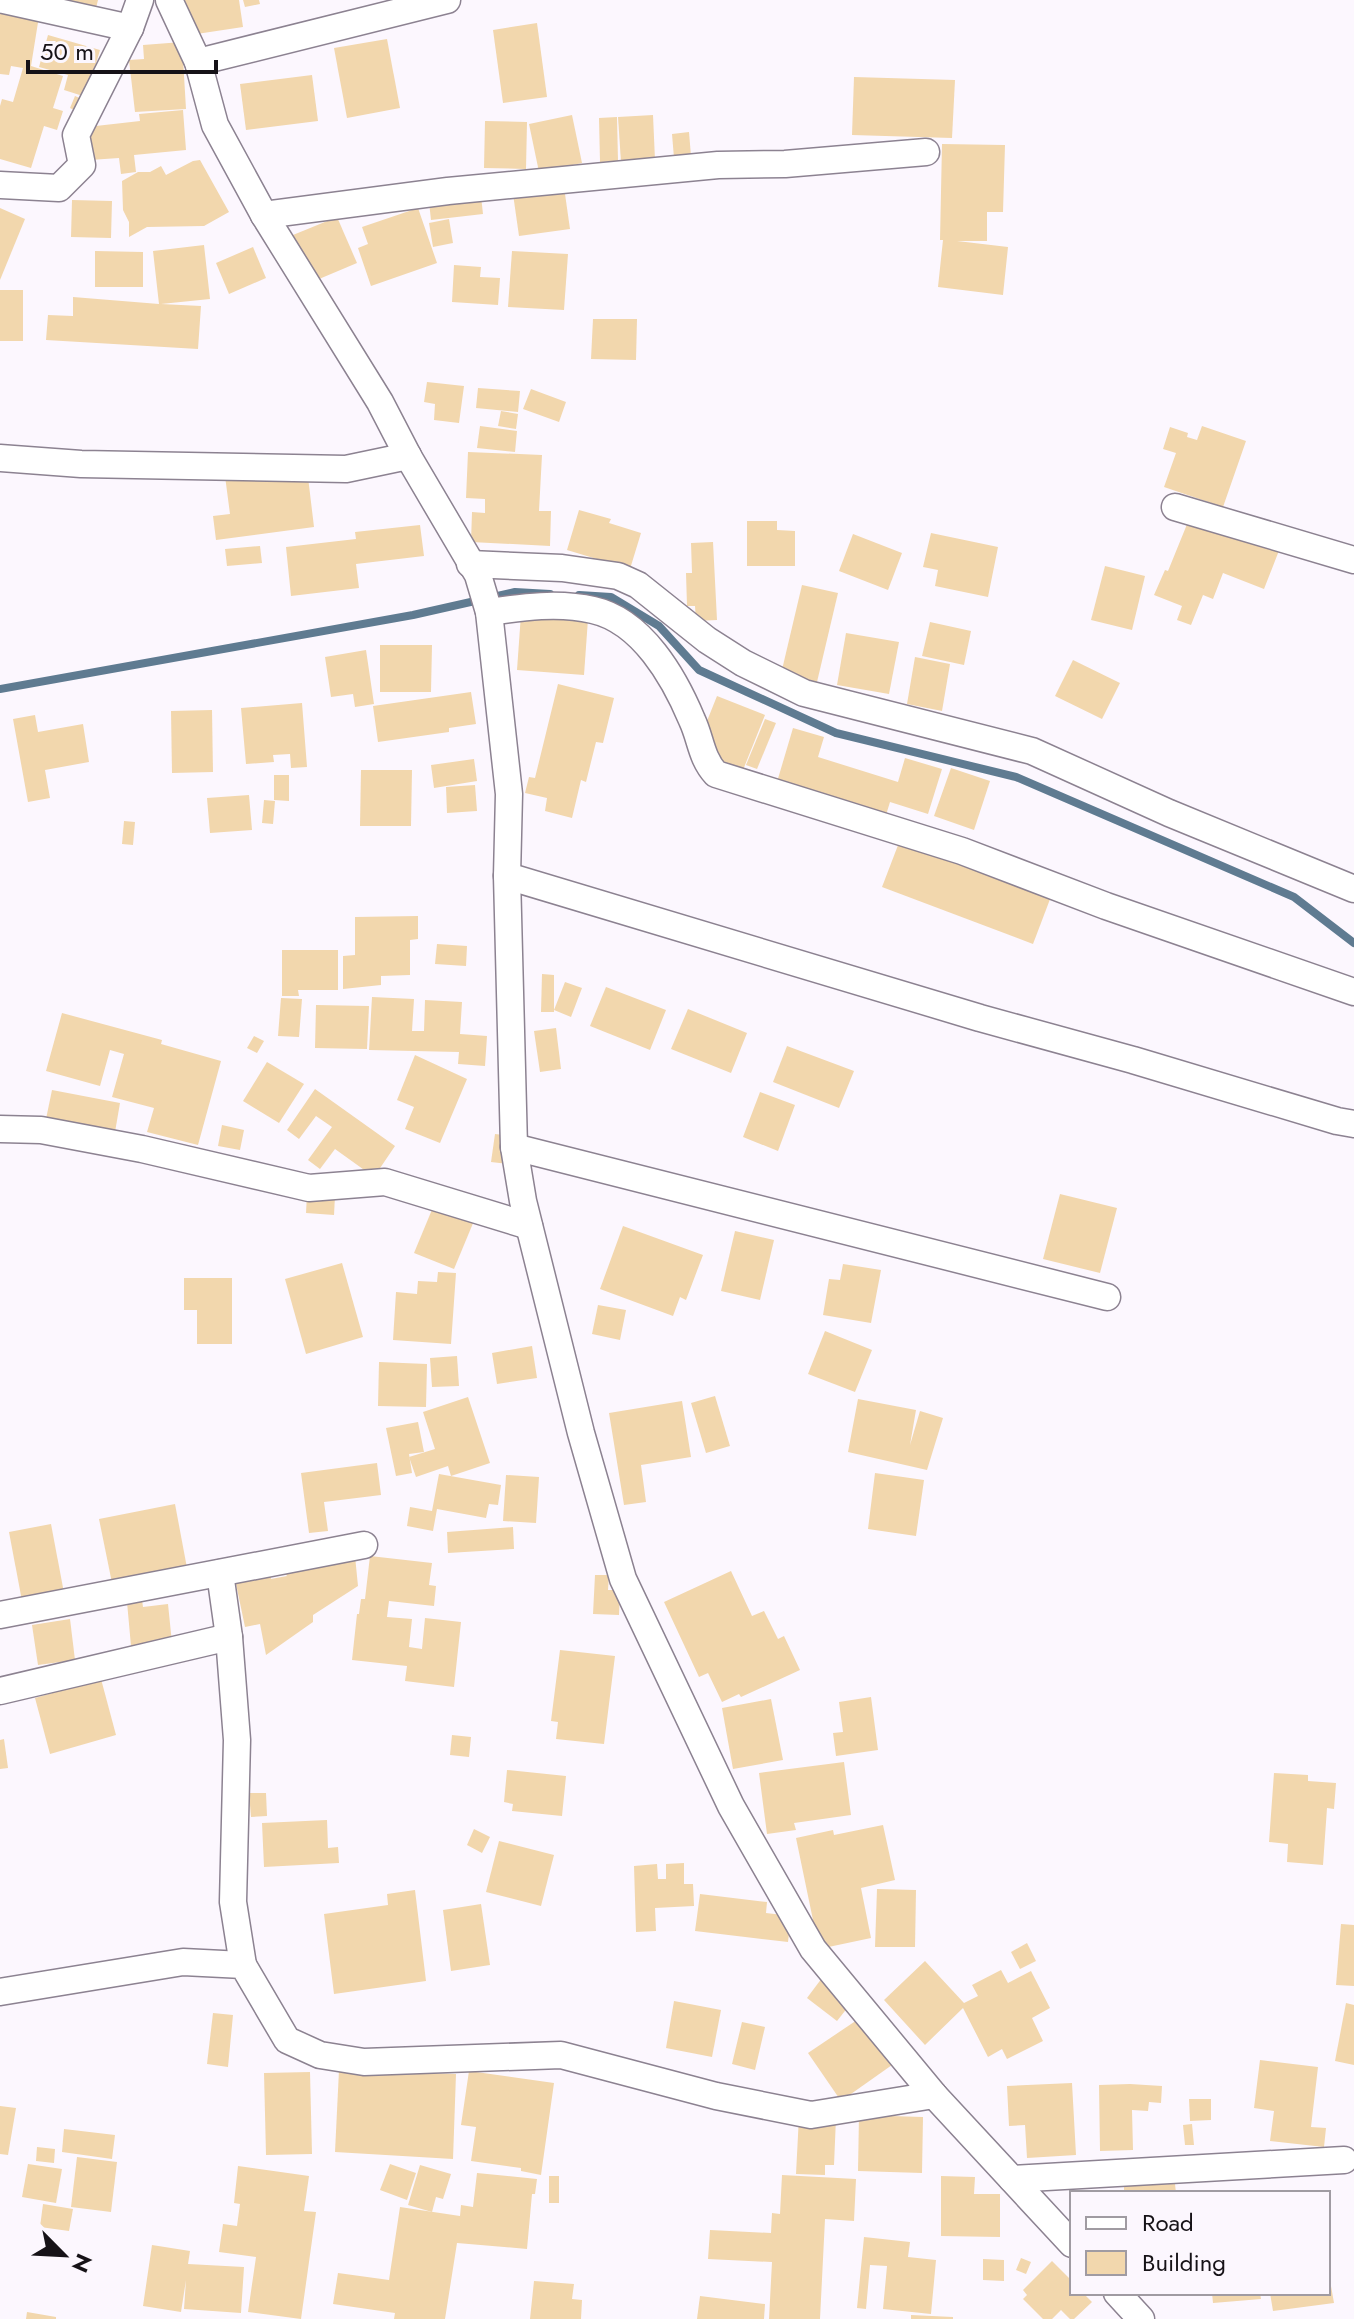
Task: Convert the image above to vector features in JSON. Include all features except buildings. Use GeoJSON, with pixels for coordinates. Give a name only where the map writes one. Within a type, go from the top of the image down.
{"type":"FeatureCollection","features":[{"type":"Feature","properties":{"kind":"street"},"geometry":{"type":"LineString","coordinates":[[4,0],[130,28]]}},
{"type":"Feature","properties":{"kind":"street"},"geometry":{"type":"LineString","coordinates":[[0,185],[59,188],[82,165],[76,135],[130,28],[140,0]]}},
{"type":"Feature","properties":{"kind":"street"},"geometry":{"type":"LineString","coordinates":[[169,0],[198,62],[215,125],[264,215],[380,402],[474,569],[488,608],[509,794],[507,876],[514,1147],[529,1226],[581,1433],[623,1579],[731,1806],[813,1949],[934,2095],[1070,2242]]}},
{"type":"Feature","properties":{"kind":"street"},"geometry":{"type":"LineString","coordinates":[[198,62],[447,0]]}},
{"type":"Feature","properties":{"kind":"street"},"geometry":{"type":"LineString","coordinates":[[264,215],[448,191],[718,165],[785,164],[926,152]]}},
{"type":"Feature","properties":{"kind":"street"},"geometry":{"type":"LineString","coordinates":[[0,458],[81,464],[346,469],[408,456]]}},
{"type":"Feature","properties":{"kind":"street"},"geometry":{"type":"LineString","coordinates":[[1175,507],[1354,560]]}},
{"type":"Feature","properties":{"kind":"street"},"geometry":{"type":"LineString","coordinates":[[474,569],[562,568],[618,576],[638,585],[707,640],[743,663],[804,693],[1032,751],[1169,813],[1354,889]]}},
{"type":"Feature","properties":{"kind":"street"},"geometry":{"type":"LineString","coordinates":[[488,608],[539,606],[594,610],[627,625],[661,662],[692,720],[706,763],[716,774],[962,851],[1106,906],[1354,992]]}},
{"type":"Feature","properties":{"kind":"street"},"geometry":{"type":"LineString","coordinates":[[507,876],[980,1018],[1354,1124]]}},
{"type":"Feature","properties":{"kind":"street"},"geometry":{"type":"LineString","coordinates":[[0,1129],[41,1130],[309,1188],[385,1182],[529,1226]]}},
{"type":"Feature","properties":{"kind":"street"},"geometry":{"type":"LineString","coordinates":[[514,1147],[1107,1297]]}},
{"type":"Feature","properties":{"kind":"street"},"geometry":{"type":"LineString","coordinates":[[0,1615],[364,1545]]}},
{"type":"Feature","properties":{"kind":"street"},"geometry":{"type":"LineString","coordinates":[[220,1573],[229,1637],[237,1740],[233,1902],[243,1965],[287,2040],[320,2055],[364,2062],[561,2055],[716,2096],[811,2115],[934,2095]]}},
{"type":"Feature","properties":{"kind":"street"},"geometry":{"type":"LineString","coordinates":[[0,1691],[229,1637]]}},
{"type":"Feature","properties":{"kind":"street"},"geometry":{"type":"LineString","coordinates":[[0,1992],[183,1962],[243,1965]]}},
{"type":"Feature","properties":{"kind":"street"},"geometry":{"type":"LineString","coordinates":[[1012,2179],[1344,2160]]}},
{"type":"Feature","properties":{"kind":"street"},"geometry":{"type":"LineString","coordinates":[[1119,2295],[1141,2319]]}},
{"type":"Feature","properties":{"kind":"waterway"},"geometry":{"type":"LineString","coordinates":[[0,689],[413,615],[515,592],[550,594]]}},
{"type":"Feature","properties":{"kind":"waterway"},"geometry":{"type":"LineString","coordinates":[[579,595],[611,597],[659,626],[699,670],[836,733],[1016,777],[1294,897],[1354,943]]}}]}
